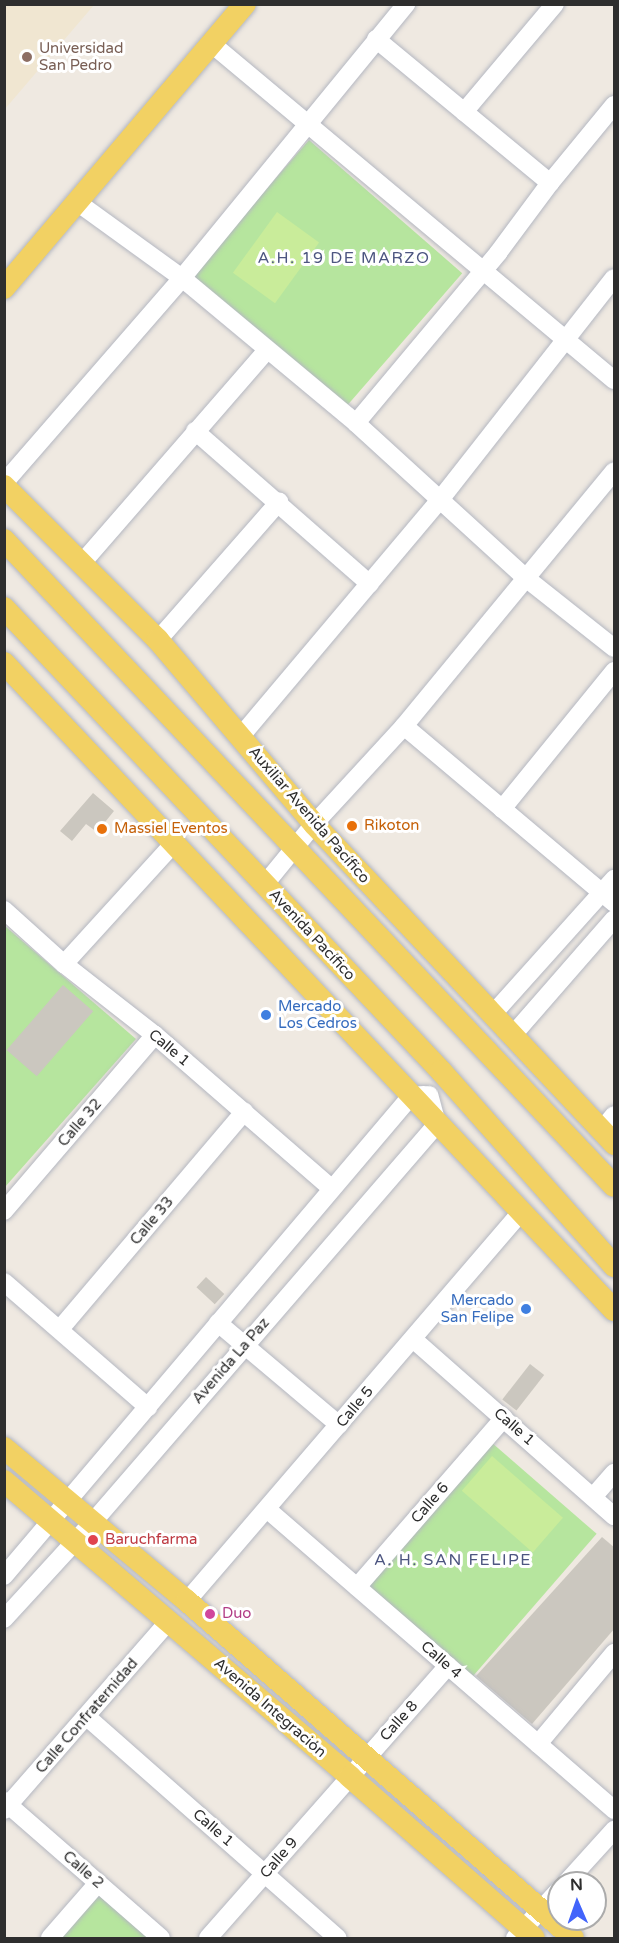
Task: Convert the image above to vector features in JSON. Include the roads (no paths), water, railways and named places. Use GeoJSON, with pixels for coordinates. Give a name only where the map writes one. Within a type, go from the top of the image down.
{"type":"FeatureCollection","features":[{"type":"Feature","properties":{"kind":"main road"},"geometry":{"type":"LineString","coordinates":[[4,288],[245,4]]}},
{"type":"Feature","properties":{"kind":"main road","name":"Auxiliar Avenida Pacífico"},"geometry":{"type":"LineString","coordinates":[[4,484],[158,640],[314,824],[492,1015],[610,1129]]}},
{"type":"Feature","properties":{"kind":"main road"},"geometry":{"type":"LineString","coordinates":[[4,540],[615,1186]]}},
{"type":"Feature","properties":{"kind":"main road","name":"Avenida Pacífico"},"geometry":{"type":"LineString","coordinates":[[4,608],[441,1071],[615,1266]]}},
{"type":"Feature","properties":{"kind":"main road"},"geometry":{"type":"LineString","coordinates":[[4,663],[174,843],[420,1096],[436,1124],[615,1310]]}},
{"type":"Feature","properties":{"kind":"main road"},"geometry":{"type":"LineString","coordinates":[[4,1448],[187,1601],[573,1938]]}},
{"type":"Feature","properties":{"kind":"main road","name":"Avenida Integración"},"geometry":{"type":"LineString","coordinates":[[4,1481],[350,1777],[524,1935]]}},
{"type":"Feature","properties":{"kind":"street"},"geometry":{"type":"LineString","coordinates":[[4,484],[183,278],[406,4]]}},
{"type":"Feature","properties":{"kind":"street"},"geometry":{"type":"LineString","coordinates":[[464,112],[555,4]]}},
{"type":"Feature","properties":{"kind":"street"},"geometry":{"type":"LineString","coordinates":[[376,39],[550,183]]}},
{"type":"Feature","properties":{"kind":"street"},"geometry":{"type":"LineString","coordinates":[[212,44],[482,269],[564,341],[615,380]]}},
{"type":"Feature","properties":{"kind":"street"},"geometry":{"type":"LineString","coordinates":[[356,423],[482,269],[498,253],[550,183],[615,105]]}},
{"type":"Feature","properties":{"kind":"street"},"geometry":{"type":"LineString","coordinates":[[77,202],[183,278],[356,423],[527,579],[615,648]]}},
{"type":"Feature","properties":{"kind":"street"},"geometry":{"type":"LineString","coordinates":[[241,736],[439,501],[615,278]]}},
{"type":"Feature","properties":{"kind":"street"},"geometry":{"type":"LineString","coordinates":[[82,563],[267,350]]}},
{"type":"Feature","properties":{"kind":"street"},"geometry":{"type":"LineString","coordinates":[[195,431],[279,502],[369,584]]}},
{"type":"Feature","properties":{"kind":"street"},"geometry":{"type":"LineString","coordinates":[[265,884],[314,824],[404,726],[615,471]]}},
{"type":"Feature","properties":{"kind":"street"},"geometry":{"type":"LineString","coordinates":[[158,640],[279,502]]}},
{"type":"Feature","properties":{"kind":"street"},"geometry":{"type":"LineString","coordinates":[[502,809],[615,671]]}},
{"type":"Feature","properties":{"kind":"street"},"geometry":{"type":"LineString","coordinates":[[404,726],[502,809],[611,892],[492,1015]]}},
{"type":"Feature","properties":{"kind":"street"},"geometry":{"type":"LineString","coordinates":[[64,964],[174,843]]}},
{"type":"Feature","properties":{"kind":"street","name":"Calle 1"},"geometry":{"type":"LineString","coordinates":[[4,910],[64,964],[156,1035],[331,1188]]}},
{"type":"Feature","properties":{"kind":"street"},"geometry":{"type":"LineString","coordinates":[[512,1036],[615,919]]}},
{"type":"Feature","properties":{"kind":"street","name":"Calle 32"},"geometry":{"type":"LineString","coordinates":[[4,1212],[156,1035]]}},
{"type":"Feature","properties":{"kind":"street"},"geometry":{"type":"LineString","coordinates":[[4,1576],[331,1188],[420,1096],[441,1071]]}},
{"type":"Feature","properties":{"kind":"street","name":"Calle 33"},"geometry":{"type":"LineString","coordinates":[[60,1329],[244,1112]]}},
{"type":"Feature","properties":{"kind":"street","name":"Avenida La Paz"},"geometry":{"type":"LineString","coordinates":[[4,1619],[93,1522],[436,1124]]}},
{"type":"Feature","properties":{"kind":"street","name":"Calle 5"},"geometry":{"type":"LineString","coordinates":[[187,1601],[268,1510],[521,1212]]}},
{"type":"Feature","properties":{"kind":"street"},"geometry":{"type":"LineString","coordinates":[[4,1282],[148,1407]]}},
{"type":"Feature","properties":{"kind":"street"},"geometry":{"type":"LineString","coordinates":[[218,1323],[246,1344],[339,1425]]}},
{"type":"Feature","properties":{"kind":"street","name":"Calle 1"},"geometry":{"type":"LineString","coordinates":[[413,1339],[615,1516]]}},
{"type":"Feature","properties":{"kind":"street","name":"Calle 6"},"geometry":{"type":"LineString","coordinates":[[357,1587],[504,1418]]}},
{"type":"Feature","properties":{"kind":"street"},"geometry":{"type":"LineString","coordinates":[[593,1497],[615,1473]]}},
{"type":"Feature","properties":{"kind":"street","name":"Calle 4"},"geometry":{"type":"LineString","coordinates":[[268,1510],[615,1810]]}},
{"type":"Feature","properties":{"kind":"street","name":"Calle Confraternidad"},"geometry":{"type":"LineString","coordinates":[[6,1805],[87,1717],[169,1621]]}},
{"type":"Feature","properties":{"kind":"street"},"geometry":{"type":"LineString","coordinates":[[538,1744],[615,1653]]}},
{"type":"Feature","properties":{"kind":"street","name":"Calle 8"},"geometry":{"type":"LineString","coordinates":[[350,1777],[448,1666]]}},
{"type":"Feature","properties":{"kind":"street","name":"Calle 1"},"geometry":{"type":"LineString","coordinates":[[87,1717],[338,1938]]}},
{"type":"Feature","properties":{"kind":"street","name":"Calle 9"},"geometry":{"type":"LineString","coordinates":[[208,1938],[350,1777]]}},
{"type":"Feature","properties":{"kind":"street","name":"Calle 2"},"geometry":{"type":"LineString","coordinates":[[6,1805],[161,1938]]}},
{"type":"Feature","properties":{"kind":"street"},"geometry":{"type":"LineString","coordinates":[[577,1871],[615,1830]]}},
{"type":"Feature","properties":{"kind":"street"},"geometry":{"type":"LineString","coordinates":[[50,1938],[98,1883]]}},
{"type":"Feature","properties":{"kind":"street"},"geometry":{"type":"LineString","coordinates":[[524,1935],[547,1903]]}},
{"type":"Feature","properties":{"kind":"place","name":"Universidad San Pedro"},"geometry":{"type":"Point","coordinates":[27,57]}},
{"type":"Feature","properties":{"kind":"place","name":"Rikoton"},"geometry":{"type":"Point","coordinates":[352,826]}},
{"type":"Feature","properties":{"kind":"place","name":"Massiel Eventos"},"geometry":{"type":"Point","coordinates":[102,829]}},
{"type":"Feature","properties":{"kind":"place","name":"Mercado Los Cedros"},"geometry":{"type":"Point","coordinates":[266,1015]}},
{"type":"Feature","properties":{"kind":"place","name":"Mercado San Felipe"},"geometry":{"type":"Point","coordinates":[526,1309]}},
{"type":"Feature","properties":{"kind":"place","name":"Baruchfarma"},"geometry":{"type":"Point","coordinates":[93,1540]}},
{"type":"Feature","properties":{"kind":"place","name":"Duo"},"geometry":{"type":"Point","coordinates":[210,1614]}},
{"type":"Feature","properties":{"kind":"district","name":"A.H. 19 DE MARZO"},"geometry":{"type":"Point","coordinates":[344,258]}},
{"type":"Feature","properties":{"kind":"district","name":"A. H. SAN FELIPE"},"geometry":{"type":"Point","coordinates":[453,1560]}}]}
